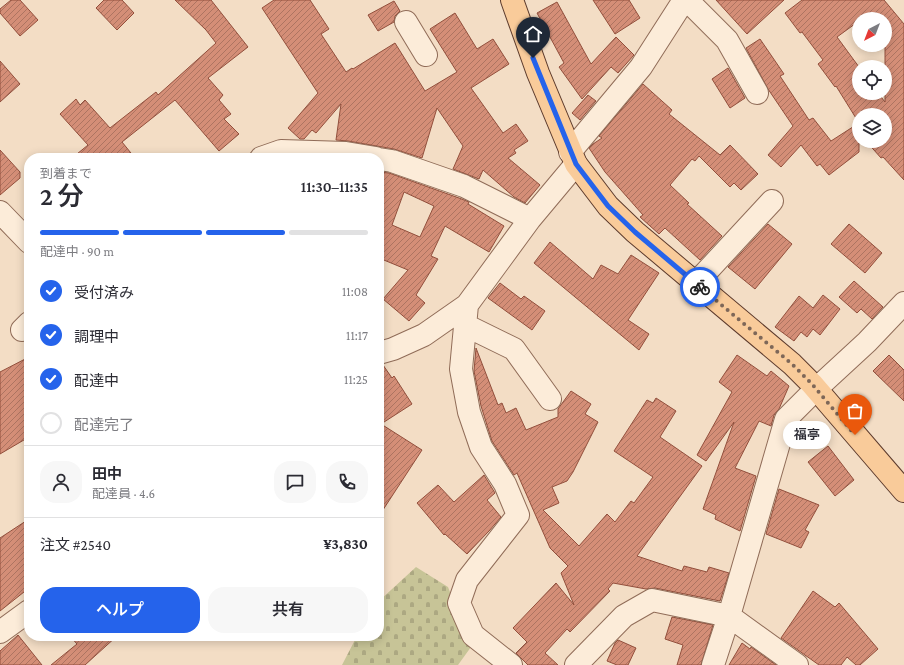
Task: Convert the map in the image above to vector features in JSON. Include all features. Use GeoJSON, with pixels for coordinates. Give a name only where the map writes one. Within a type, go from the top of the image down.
{"type":"FeatureCollection","features":[{"type":"Feature","properties":{"kind":"main road"},"geometry":{"type":"LineString","coordinates":[[512,0],[538,73],[573,158],[608,206],[635,232],[792,364],[816,389],[904,491]]}},
{"type":"Feature","properties":{"kind":"street"},"geometry":{"type":"LineString","coordinates":[[511,665],[473,635],[459,603],[467,580],[518,515],[506,484],[481,447],[469,412],[461,369],[466,315],[573,158],[641,67],[684,0]]}},
{"type":"Feature","properties":{"kind":"street"},"geometry":{"type":"LineString","coordinates":[[688,0],[727,40],[757,93]]}},
{"type":"Feature","properties":{"kind":"street"},"geometry":{"type":"LineString","coordinates":[[406,22],[426,55]]}},
{"type":"Feature","properties":{"kind":"street"},"geometry":{"type":"LineString","coordinates":[[275,153],[289,151],[346,153]]}},
{"type":"Feature","properties":{"kind":"street"},"geometry":{"type":"LineString","coordinates":[[384,159],[464,186],[530,219]]}},
{"type":"Feature","properties":{"kind":"street"},"geometry":{"type":"LineString","coordinates":[[696,283],[772,201]]}},
{"type":"Feature","properties":{"kind":"street"},"geometry":{"type":"LineString","coordinates":[[0,212],[24,237]]}},
{"type":"Feature","properties":{"kind":"street"},"geometry":{"type":"LineString","coordinates":[[713,665],[729,616],[786,419],[867,342],[904,303]]}},
{"type":"Feature","properties":{"kind":"street"},"geometry":{"type":"LineString","coordinates":[[384,352],[393,349],[466,315]]}},
{"type":"Feature","properties":{"kind":"street"},"geometry":{"type":"LineString","coordinates":[[466,315],[514,349],[550,399]]}},
{"type":"Feature","properties":{"kind":"street"},"geometry":{"type":"LineString","coordinates":[[576,665],[624,616],[652,600],[729,616],[797,665]]}},
{"type":"Feature","properties":{"kind":"street"},"geometry":{"type":"LineString","coordinates":[[0,632],[24,615]]}},
{"type":"Feature","properties":{"kind":"green space"},"geometry":{"type":"Polygon","coordinates":[[[416,567],[448,587],[471,647],[458,665],[342,665],[354,641],[384,641],[384,596],[416,567]]]}},
{"type":"Feature","properties":{"kind":"building"},"geometry":{"type":"Polygon","coordinates":[[[11,0],[20,0],[38,20],[20,36],[0,13],[0,9],[11,0]]]}},
{"type":"Feature","properties":{"kind":"building"},"geometry":{"type":"Polygon","coordinates":[[[104,0],[122,0],[134,13],[117,30],[96,8],[104,0]]]}},
{"type":"Feature","properties":{"kind":"building"},"geometry":{"type":"Polygon","coordinates":[[[175,0],[211,0],[248,47],[208,78],[223,95],[219,100],[231,114],[224,119],[239,134],[219,151],[175,100],[122,142],[131,153],[78,153],[88,145],[60,114],[76,99],[80,105],[85,100],[110,128],[156,92],[158,95],[216,43],[206,30],[175,0]]]}},
{"type":"Feature","properties":{"kind":"building"},"geometry":{"type":"Polygon","coordinates":[[[274,0],[310,0],[329,29],[321,34],[346,72],[395,43],[425,91],[457,72],[430,29],[455,13],[477,49],[493,39],[509,64],[471,88],[503,133],[516,124],[528,141],[514,150],[516,153],[508,158],[540,185],[525,203],[514,197],[483,170],[479,179],[453,169],[463,146],[437,108],[422,158],[394,149],[336,140],[341,104],[316,133],[312,130],[304,139],[300,139],[288,128],[318,93],[262,8],[274,0]]]}},
{"type":"Feature","properties":{"kind":"building"},"geometry":{"type":"Polygon","coordinates":[[[593,0],[629,0],[640,18],[615,34],[593,0]]]}},
{"type":"Feature","properties":{"kind":"building"},"geometry":{"type":"Polygon","coordinates":[[[716,0],[784,0],[747,34],[716,0]]]}},
{"type":"Feature","properties":{"kind":"building"},"geometry":{"type":"Polygon","coordinates":[[[802,0],[884,0],[904,24],[904,180],[883,157],[881,158],[872,148],[892,148],[892,108],[852,108],[852,112],[836,86],[835,87],[818,64],[823,60],[802,32],[800,33],[785,13],[802,0]],[[852,12],[852,26],[837,37],[854,60],[852,60],[852,100],[883,100],[885,102],[885,100],[892,100],[892,60],[885,60],[885,52],[892,52],[892,12],[852,12]]]}},
{"type":"Feature","properties":{"kind":"building"},"geometry":{"type":"Polygon","coordinates":[[[394,1],[400,11],[395,16],[394,22],[378,31],[368,15],[394,1]]]}},
{"type":"Feature","properties":{"kind":"building"},"geometry":{"type":"Polygon","coordinates":[[[557,2],[591,64],[616,37],[634,55],[618,73],[611,67],[582,99],[559,67],[564,63],[537,13],[557,2]]]}},
{"type":"Feature","properties":{"kind":"building"},"geometry":{"type":"Polygon","coordinates":[[[760,39],[784,74],[780,76],[809,120],[813,118],[831,141],[852,128],[852,148],[859,148],[859,152],[829,175],[820,164],[817,166],[801,145],[781,167],[768,155],[793,126],[768,89],[746,48],[760,39]]]}},
{"type":"Feature","properties":{"kind":"building"},"geometry":{"type":"Polygon","coordinates":[[[0,61],[20,84],[0,102],[0,61]]]}},
{"type":"Feature","properties":{"kind":"building"},"geometry":{"type":"Polygon","coordinates":[[[728,68],[745,98],[730,108],[712,79],[728,68]]]}},
{"type":"Feature","properties":{"kind":"building"},"geometry":{"type":"Polygon","coordinates":[[[643,84],[672,110],[669,114],[720,155],[730,145],[758,174],[741,190],[734,183],[730,187],[699,156],[695,161],[692,159],[670,185],[689,203],[687,204],[722,236],[700,260],[665,228],[659,234],[640,217],[643,215],[605,172],[589,148],[602,138],[599,136],[643,84]]]}},
{"type":"Feature","properties":{"kind":"building"},"geometry":{"type":"Polygon","coordinates":[[[588,95],[596,101],[580,120],[572,113],[588,95]]]}},
{"type":"Feature","properties":{"kind":"building"},"geometry":{"type":"Polygon","coordinates":[[[0,150],[20,172],[20,178],[0,195],[0,150]]]}},
{"type":"Feature","properties":{"kind":"building"},"geometry":{"type":"Polygon","coordinates":[[[384,172],[469,202],[468,204],[504,226],[489,252],[445,226],[431,256],[438,259],[416,295],[425,303],[409,321],[384,300],[384,298],[408,270],[384,260],[384,172]],[[404,192],[392,225],[420,237],[434,206],[404,192]]]}},
{"type":"Feature","properties":{"kind":"building"},"geometry":{"type":"Polygon","coordinates":[[[768,224],[792,244],[755,289],[728,267],[768,224]]]}},
{"type":"Feature","properties":{"kind":"building"},"geometry":{"type":"Polygon","coordinates":[[[849,224],[882,253],[865,273],[831,244],[849,224]]]}},
{"type":"Feature","properties":{"kind":"building"},"geometry":{"type":"Polygon","coordinates":[[[550,242],[593,279],[601,265],[618,274],[631,255],[659,273],[628,320],[649,334],[639,350],[534,263],[550,242]]]}},
{"type":"Feature","properties":{"kind":"building"},"geometry":{"type":"Polygon","coordinates":[[[854,281],[883,307],[872,319],[861,309],[857,313],[839,297],[854,281]]]}},
{"type":"Feature","properties":{"kind":"building"},"geometry":{"type":"Polygon","coordinates":[[[500,283],[521,299],[524,296],[545,311],[532,330],[488,298],[500,283]]]}},
{"type":"Feature","properties":{"kind":"building"},"geometry":{"type":"Polygon","coordinates":[[[823,295],[840,309],[820,335],[813,329],[807,337],[801,332],[794,341],[775,327],[799,296],[813,308],[823,295]]]}},
{"type":"Feature","properties":{"kind":"building"},"geometry":{"type":"Polygon","coordinates":[[[476,348],[498,405],[502,403],[506,413],[516,408],[526,430],[558,417],[558,409],[571,391],[591,404],[585,414],[598,422],[567,481],[552,487],[559,503],[543,510],[579,546],[607,514],[615,522],[631,501],[634,503],[653,477],[614,451],[647,400],[653,403],[656,398],[676,411],[660,437],[702,466],[637,556],[682,571],[684,566],[707,572],[709,567],[729,573],[720,601],[655,588],[646,589],[613,583],[608,589],[610,591],[570,632],[567,629],[545,653],[558,665],[528,665],[516,653],[527,642],[513,628],[556,583],[574,605],[561,573],[568,566],[550,548],[517,473],[514,475],[492,441],[481,406],[474,371],[476,348]]]}},
{"type":"Feature","properties":{"kind":"building"},"geometry":{"type":"Polygon","coordinates":[[[737,355],[767,376],[771,371],[789,386],[779,409],[774,415],[771,426],[759,421],[735,468],[756,476],[740,531],[715,519],[716,515],[703,509],[734,422],[706,461],[697,455],[732,392],[719,382],[737,355]]]}},
{"type":"Feature","properties":{"kind":"building"},"geometry":{"type":"Polygon","coordinates":[[[889,355],[904,370],[904,401],[873,371],[889,355]]]}},
{"type":"Feature","properties":{"kind":"building"},"geometry":{"type":"Polygon","coordinates":[[[24,360],[24,440],[0,454],[0,372],[24,360]]]}},
{"type":"Feature","properties":{"kind":"building"},"geometry":{"type":"Polygon","coordinates":[[[384,366],[392,378],[394,376],[412,404],[384,422],[384,366]]]}},
{"type":"Feature","properties":{"kind":"building"},"geometry":{"type":"Polygon","coordinates":[[[384,426],[422,450],[384,508],[384,426]]]}},
{"type":"Feature","properties":{"kind":"building"},"geometry":{"type":"Polygon","coordinates":[[[828,446],[854,480],[835,496],[808,462],[828,446]]]}},
{"type":"Feature","properties":{"kind":"building"},"geometry":{"type":"Polygon","coordinates":[[[484,475],[495,493],[487,500],[501,517],[467,554],[445,534],[444,535],[417,503],[438,485],[454,502],[484,475]]]}},
{"type":"Feature","properties":{"kind":"building"},"geometry":{"type":"Polygon","coordinates":[[[779,489],[819,505],[805,530],[809,532],[801,548],[766,534],[779,489]]]}},
{"type":"Feature","properties":{"kind":"building"},"geometry":{"type":"Polygon","coordinates":[[[24,522],[24,592],[0,611],[0,538],[24,522]]]}},
{"type":"Feature","properties":{"kind":"building"},"geometry":{"type":"Polygon","coordinates":[[[813,591],[835,607],[839,603],[878,649],[860,665],[856,665],[847,657],[841,665],[819,665],[781,638],[813,591]]]}},
{"type":"Feature","properties":{"kind":"building"},"geometry":{"type":"Polygon","coordinates":[[[672,617],[713,625],[701,665],[677,665],[683,645],[665,639],[672,617]]]}},
{"type":"Feature","properties":{"kind":"building"},"geometry":{"type":"Polygon","coordinates":[[[18,635],[42,665],[0,665],[0,651],[18,635]]]}},
{"type":"Feature","properties":{"kind":"building"},"geometry":{"type":"Polygon","coordinates":[[[618,640],[636,648],[628,665],[617,665],[607,661],[615,643],[618,640]]]}},
{"type":"Feature","properties":{"kind":"building"},"geometry":{"type":"Polygon","coordinates":[[[74,641],[111,641],[85,665],[51,665],[77,644],[74,641]]]}},
{"type":"Feature","properties":{"kind":"building"},"geometry":{"type":"Polygon","coordinates":[[[742,643],[750,649],[751,647],[776,665],[729,665],[742,643]]]}},
{"type":"Feature","properties":{"kind":"way so far"},"geometry":{"type":"LineString","coordinates":[[700,287],[792,364],[812,384],[855,435]]}},
{"type":"Feature","properties":{"kind":"place","name":"福亭"},"geometry":{"type":"Point","coordinates":[855,435]}},
{"type":"Feature","properties":{"kind":"route"},"geometry":{"type":"LineString","coordinates":[[533,58],[576,164],[608,206],[635,232],[700,287]]}}]}
